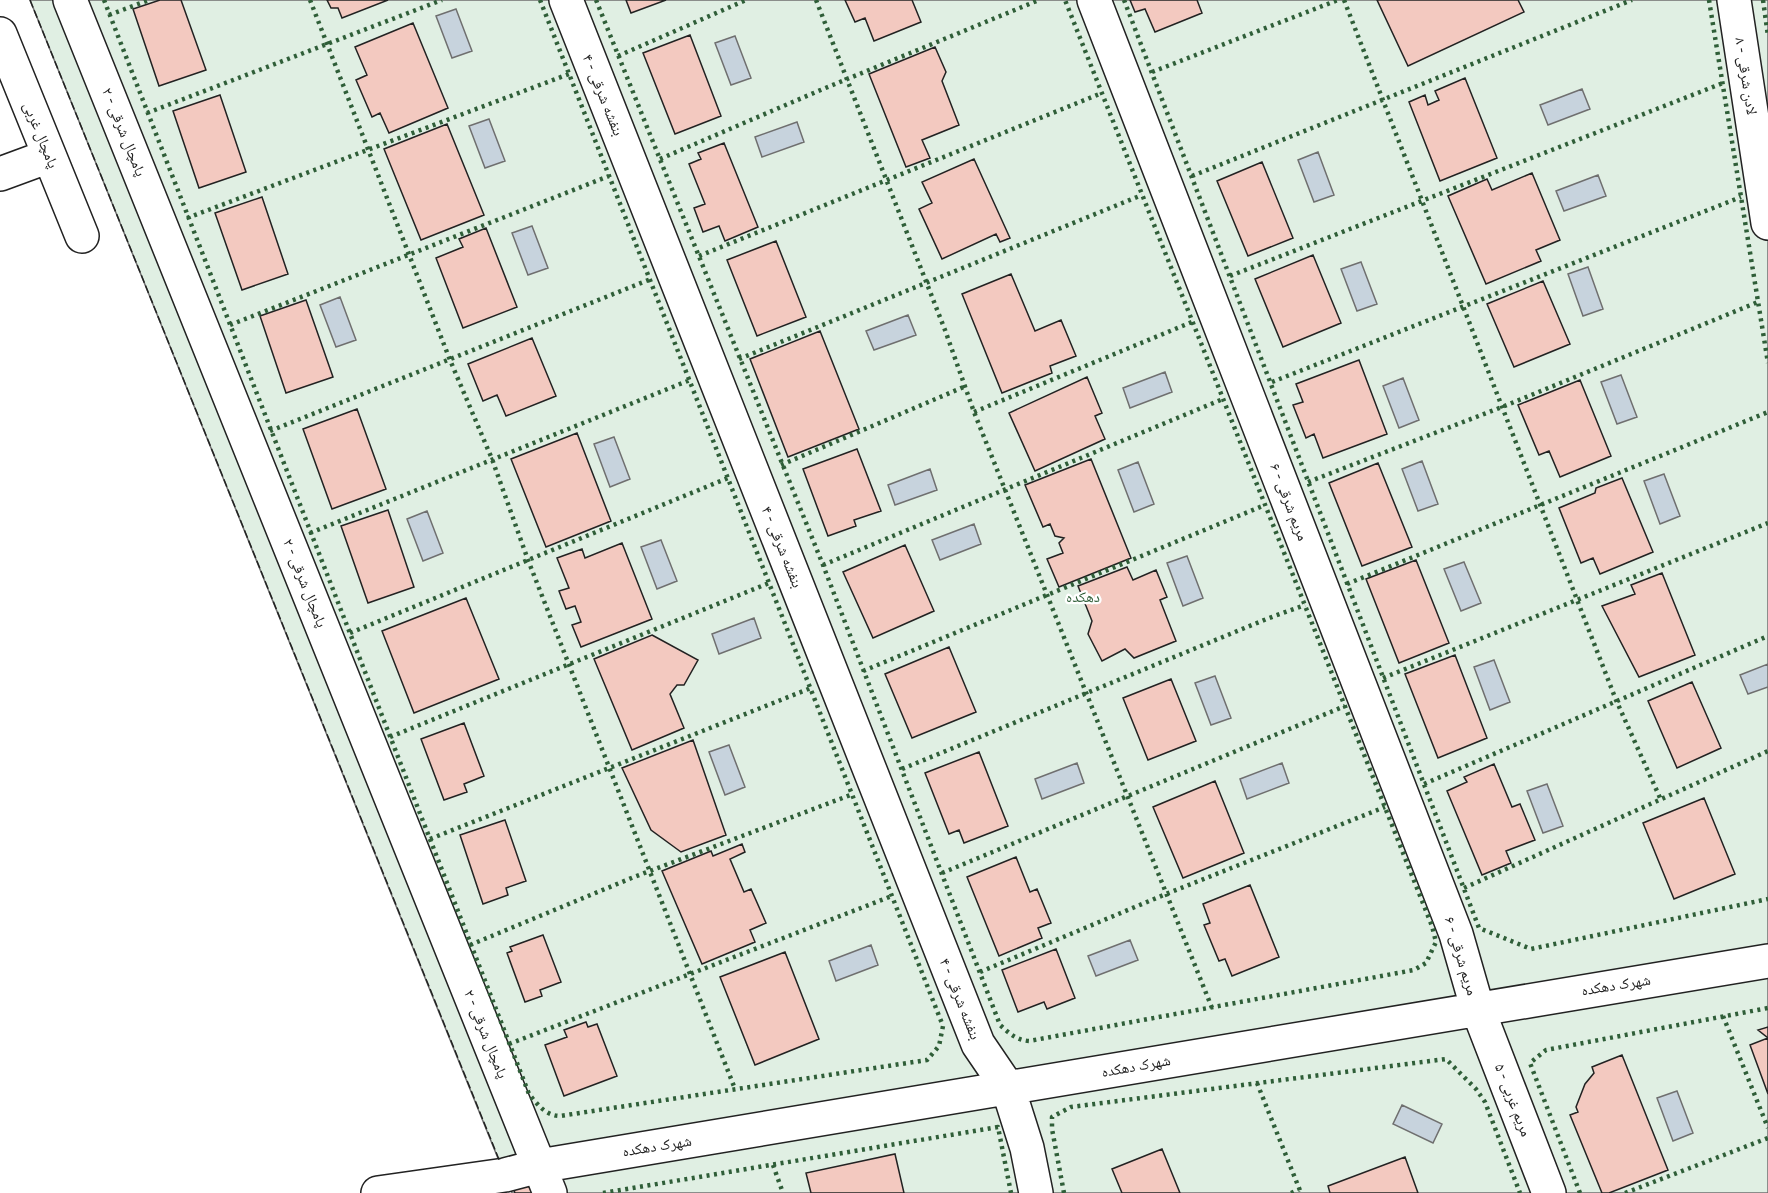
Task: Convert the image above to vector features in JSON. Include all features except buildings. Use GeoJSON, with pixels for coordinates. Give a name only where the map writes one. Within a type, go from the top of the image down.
{"type":"FeatureCollection","features":[{"type":"Feature","properties":{"kind":"street","name":"پامچال شرقی - ۲"},"geometry":{"type":"LineString","coordinates":[[70,0],[545,1179]]}},
{"type":"Feature","properties":{"kind":"street","name":"بنفشه شرقی - ۴"},"geometry":{"type":"LineString","coordinates":[[566,0],[978,1044],[1008,1088],[1027,1148],[1036,1193]]}},
{"type":"Feature","properties":{"kind":"street","name":"مریم شرقی - ۶"},"geometry":{"type":"LineString","coordinates":[[1094,0],[1452,923],[1477,1007]]}},
{"type":"Feature","properties":{"kind":"street","name":"لادن شرقی - ۸"},"geometry":{"type":"LineString","coordinates":[[1734,0],[1768,223]]}},
{"type":"Feature","properties":{"kind":"street","name":"پامچال غربی"},"geometry":{"type":"LineString","coordinates":[[0,34],[82,237]]}},
{"type":"Feature","properties":{"kind":"street"},"geometry":{"type":"LineString","coordinates":[[0,174],[49,156]]}},
{"type":"Feature","properties":{"kind":"street","name":"شهرک دهکده"},"geometry":{"type":"LineString","coordinates":[[378,1193],[431,1189],[506,1175],[545,1179],[1008,1088],[1477,1007],[1768,961]]}},
{"type":"Feature","properties":{"kind":"street","name":"مریم غربی - ۵"},"geometry":{"type":"LineString","coordinates":[[1477,1007],[1549,1193]]}},
{"type":"Feature","properties":{"kind":"green space","name":"دهکده"},"geometry":{"type":"Polygon","coordinates":[[[30,0],[1768,0],[1768,1193],[512,1193],[30,0]]]}},
{"type":"Feature","properties":{"kind":"shaded area"},"geometry":{"type":"Polygon","coordinates":[[[456,9],[472,51],[452,58],[436,16],[456,9]]]}},
{"type":"Feature","properties":{"kind":"shaded area"},"geometry":{"type":"Polygon","coordinates":[[[735,36],[751,78],[731,85],[715,43],[735,36]]]}},
{"type":"Feature","properties":{"kind":"shaded area"},"geometry":{"type":"Polygon","coordinates":[[[1582,89],[1590,109],[1548,125],[1540,105],[1582,89]]]}},
{"type":"Feature","properties":{"kind":"shaded area"},"geometry":{"type":"Polygon","coordinates":[[[489,119],[505,161],[485,168],[469,126],[489,119]]]}},
{"type":"Feature","properties":{"kind":"shaded area"},"geometry":{"type":"Polygon","coordinates":[[[797,122],[804,142],[762,157],[755,137],[797,122]]]}},
{"type":"Feature","properties":{"kind":"shaded area"},"geometry":{"type":"Polygon","coordinates":[[[1318,152],[1334,195],[1314,202],[1298,160],[1318,152]]]}},
{"type":"Feature","properties":{"kind":"shaded area"},"geometry":{"type":"Polygon","coordinates":[[[1598,175],[1606,196],[1564,211],[1556,191],[1598,175]]]}},
{"type":"Feature","properties":{"kind":"shaded area"},"geometry":{"type":"Polygon","coordinates":[[[532,226],[548,268],[528,275],[512,233],[532,226]]]}},
{"type":"Feature","properties":{"kind":"shaded area"},"geometry":{"type":"Polygon","coordinates":[[[1361,262],[1377,304],[1357,311],[1341,269],[1361,262]]]}},
{"type":"Feature","properties":{"kind":"shaded area"},"geometry":{"type":"Polygon","coordinates":[[[1588,267],[1603,309],[1583,316],[1568,274],[1588,267]]]}},
{"type":"Feature","properties":{"kind":"shaded area"},"geometry":{"type":"Polygon","coordinates":[[[340,297],[356,340],[336,347],[320,305],[340,297]]]}},
{"type":"Feature","properties":{"kind":"shaded area"},"geometry":{"type":"Polygon","coordinates":[[[908,315],[916,335],[874,350],[866,331],[908,315]]]}},
{"type":"Feature","properties":{"kind":"shaded area"},"geometry":{"type":"Polygon","coordinates":[[[1165,372],[1172,392],[1130,408],[1123,388],[1165,372]]]}},
{"type":"Feature","properties":{"kind":"shaded area"},"geometry":{"type":"Polygon","coordinates":[[[1621,375],[1637,417],[1617,424],[1601,382],[1621,375]]]}},
{"type":"Feature","properties":{"kind":"shaded area"},"geometry":{"type":"Polygon","coordinates":[[[1403,378],[1419,420],[1399,428],[1383,386],[1403,378]]]}},
{"type":"Feature","properties":{"kind":"shaded area"},"geometry":{"type":"Polygon","coordinates":[[[614,437],[630,479],[610,487],[594,444],[614,437]]]}},
{"type":"Feature","properties":{"kind":"shaded area"},"geometry":{"type":"Polygon","coordinates":[[[1422,461],[1438,504],[1418,511],[1402,469],[1422,461]]]}},
{"type":"Feature","properties":{"kind":"shaded area"},"geometry":{"type":"Polygon","coordinates":[[[1138,462],[1154,504],[1134,512],[1118,470],[1138,462]]]}},
{"type":"Feature","properties":{"kind":"shaded area"},"geometry":{"type":"Polygon","coordinates":[[[930,469],[937,490],[895,505],[888,485],[930,469]]]}},
{"type":"Feature","properties":{"kind":"shaded area"},"geometry":{"type":"Polygon","coordinates":[[[1664,474],[1680,516],[1660,524],[1644,481],[1664,474]]]}},
{"type":"Feature","properties":{"kind":"shaded area"},"geometry":{"type":"Polygon","coordinates":[[[427,511],[443,553],[423,561],[407,519],[427,511]]]}},
{"type":"Feature","properties":{"kind":"shaded area"},"geometry":{"type":"Polygon","coordinates":[[[974,524],[981,544],[940,560],[932,540],[974,524]]]}},
{"type":"Feature","properties":{"kind":"shaded area"},"geometry":{"type":"Polygon","coordinates":[[[661,540],[677,581],[657,589],[641,547],[661,540]]]}},
{"type":"Feature","properties":{"kind":"shaded area"},"geometry":{"type":"Polygon","coordinates":[[[1187,556],[1203,598],[1183,606],[1167,563],[1187,556]]]}},
{"type":"Feature","properties":{"kind":"shaded area"},"geometry":{"type":"Polygon","coordinates":[[[1464,562],[1481,603],[1461,611],[1444,569],[1464,562]]]}},
{"type":"Feature","properties":{"kind":"shaded area"},"geometry":{"type":"Polygon","coordinates":[[[754,618],[761,638],[719,654],[712,634],[754,618]]]}},
{"type":"Feature","properties":{"kind":"shaded area"},"geometry":{"type":"Polygon","coordinates":[[[1494,660],[1510,702],[1490,710],[1474,667],[1494,660]]]}},
{"type":"Feature","properties":{"kind":"shaded area"},"geometry":{"type":"Polygon","coordinates":[[[1768,664],[1768,687],[1748,694],[1740,675],[1768,664]]]}},
{"type":"Feature","properties":{"kind":"shaded area"},"geometry":{"type":"Polygon","coordinates":[[[1215,676],[1231,718],[1211,725],[1195,683],[1215,676]]]}},
{"type":"Feature","properties":{"kind":"shaded area"},"geometry":{"type":"Polygon","coordinates":[[[729,745],[745,787],[725,795],[709,752],[729,745]]]}},
{"type":"Feature","properties":{"kind":"shaded area"},"geometry":{"type":"Polygon","coordinates":[[[1077,763],[1084,783],[1042,799],[1035,779],[1077,763]]]}},
{"type":"Feature","properties":{"kind":"shaded area"},"geometry":{"type":"Polygon","coordinates":[[[1282,763],[1289,783],[1247,799],[1240,779],[1282,763]]]}},
{"type":"Feature","properties":{"kind":"shaded area"},"geometry":{"type":"Polygon","coordinates":[[[1547,784],[1563,826],[1543,833],[1527,791],[1547,784]]]}},
{"type":"Feature","properties":{"kind":"shaded area"},"geometry":{"type":"Polygon","coordinates":[[[1130,940],[1138,960],[1096,976],[1088,956],[1130,940]]]}},
{"type":"Feature","properties":{"kind":"shaded area"},"geometry":{"type":"Polygon","coordinates":[[[871,945],[878,965],[836,981],[829,961],[871,945]]]}},
{"type":"Feature","properties":{"kind":"shaded area"},"geometry":{"type":"Polygon","coordinates":[[[1677,1091],[1693,1133],[1673,1141],[1657,1098],[1677,1091]]]}},
{"type":"Feature","properties":{"kind":"shaded area"},"geometry":{"type":"Polygon","coordinates":[[[1402,1105],[1442,1124],[1433,1143],[1393,1124],[1402,1105]]]}},
{"type":"Feature","properties":{"kind":"hedge"},"geometry":{"type":"LineString","coordinates":[[104,0],[529,1094],[546,1112],[560,1116],[927,1060],[939,1046],[943,1026],[540,0]]}},
{"type":"Feature","properties":{"kind":"hedge"},"geometry":{"type":"LineString","coordinates":[[109,15],[149,0]]}},
{"type":"Feature","properties":{"kind":"hedge"},"geometry":{"type":"LineString","coordinates":[[310,0],[450,360],[492,459],[528,560],[735,1089]]}},
{"type":"Feature","properties":{"kind":"hedge"},"geometry":{"type":"LineString","coordinates":[[147,113],[442,0]]}},
{"type":"Feature","properties":{"kind":"hedge"},"geometry":{"type":"LineString","coordinates":[[596,0],[823,565],[1000,1025],[1016,1038],[1029,1041],[1414,970],[1426,963],[1436,942],[1432,926],[1065,0]]}},
{"type":"Feature","properties":{"kind":"hedge"},"geometry":{"type":"LineString","coordinates":[[618,56],[746,0]]}},
{"type":"Feature","properties":{"kind":"hedge"},"geometry":{"type":"LineString","coordinates":[[816,0],[945,330],[974,412],[1212,1008]]}},
{"type":"Feature","properties":{"kind":"hedge"},"geometry":{"type":"LineString","coordinates":[[660,159],[1039,0]]}},
{"type":"Feature","properties":{"kind":"hedge"},"geometry":{"type":"LineString","coordinates":[[1124,0],[1479,928],[1531,949],[1768,899]]}},
{"type":"Feature","properties":{"kind":"hedge"},"geometry":{"type":"LineString","coordinates":[[1152,72],[1338,0]]}},
{"type":"Feature","properties":{"kind":"hedge"},"geometry":{"type":"LineString","coordinates":[[1344,0],[1616,700],[1661,800]]}},
{"type":"Feature","properties":{"kind":"hedge"},"geometry":{"type":"LineString","coordinates":[[1192,176],[1632,0]]}},
{"type":"Feature","properties":{"kind":"hedge"},"geometry":{"type":"LineString","coordinates":[[1709,0],[1768,363]]}},
{"type":"Feature","properties":{"kind":"hedge"},"geometry":{"type":"LineString","coordinates":[[1763,0],[1768,36]]}},
{"type":"Feature","properties":{"kind":"hedge"},"geometry":{"type":"LineString","coordinates":[[187,218],[569,74]]}},
{"type":"Feature","properties":{"kind":"hedge"},"geometry":{"type":"LineString","coordinates":[[1230,276],[1723,83]]}},
{"type":"Feature","properties":{"kind":"hedge"},"geometry":{"type":"LineString","coordinates":[[699,256],[1102,93]]}},
{"type":"Feature","properties":{"kind":"hedge"},"geometry":{"type":"LineString","coordinates":[[230,325],[609,176]]}},
{"type":"Feature","properties":{"kind":"hedge"},"geometry":{"type":"LineString","coordinates":[[739,359],[1142,195]]}},
{"type":"Feature","properties":{"kind":"hedge"},"geometry":{"type":"LineString","coordinates":[[1272,382],[1741,197]]}},
{"type":"Feature","properties":{"kind":"hedge"},"geometry":{"type":"LineString","coordinates":[[270,431],[651,279]]}},
{"type":"Feature","properties":{"kind":"hedge"},"geometry":{"type":"LineString","coordinates":[[1308,482],[1502,407],[1758,302]]}},
{"type":"Feature","properties":{"kind":"hedge"},"geometry":{"type":"LineString","coordinates":[[974,412],[1192,322]]}},
{"type":"Feature","properties":{"kind":"hedge"},"geometry":{"type":"LineString","coordinates":[[310,533],[690,380]]}},
{"type":"Feature","properties":{"kind":"hedge"},"geometry":{"type":"LineString","coordinates":[[781,465],[966,386]]}},
{"type":"Feature","properties":{"kind":"hedge"},"geometry":{"type":"LineString","coordinates":[[823,565],[1223,399]]}},
{"type":"Feature","properties":{"kind":"hedge"},"geometry":{"type":"LineString","coordinates":[[1347,584],[1768,412]]}},
{"type":"Feature","properties":{"kind":"hedge"},"geometry":{"type":"LineString","coordinates":[[350,633],[728,478]]}},
{"type":"Feature","properties":{"kind":"hedge"},"geometry":{"type":"LineString","coordinates":[[863,671],[1265,505]]}},
{"type":"Feature","properties":{"kind":"hedge"},"geometry":{"type":"LineString","coordinates":[[1383,678],[1768,523]]}},
{"type":"Feature","properties":{"kind":"hedge"},"geometry":{"type":"LineString","coordinates":[[390,737],[769,583]]}},
{"type":"Feature","properties":{"kind":"hedge"},"geometry":{"type":"LineString","coordinates":[[902,769],[1305,605]]}},
{"type":"Feature","properties":{"kind":"hedge"},"geometry":{"type":"LineString","coordinates":[[1424,784],[1768,636]]}},
{"type":"Feature","properties":{"kind":"hedge"},"geometry":{"type":"LineString","coordinates":[[430,839],[811,688]]}},
{"type":"Feature","properties":{"kind":"hedge"},"geometry":{"type":"LineString","coordinates":[[942,873],[1345,706]]}},
{"type":"Feature","properties":{"kind":"hedge"},"geometry":{"type":"LineString","coordinates":[[1464,888],[1768,751]]}},
{"type":"Feature","properties":{"kind":"hedge"},"geometry":{"type":"LineString","coordinates":[[470,945],[634,877],[853,794]]}},
{"type":"Feature","properties":{"kind":"hedge"},"geometry":{"type":"LineString","coordinates":[[980,972],[1166,894],[1385,807]]}},
{"type":"Feature","properties":{"kind":"hedge"},"geometry":{"type":"LineString","coordinates":[[509,1044],[892,896]]}},
{"type":"Feature","properties":{"kind":"hedge"},"geometry":{"type":"LineString","coordinates":[[1580,1193],[1530,1063],[1546,1050],[1768,1008]]}},
{"type":"Feature","properties":{"kind":"hedge"},"geometry":{"type":"LineString","coordinates":[[1723,1016],[1768,1128]]}},
{"type":"Feature","properties":{"kind":"hedge"},"geometry":{"type":"LineString","coordinates":[[1064,1193],[1052,1129],[1052,1117],[1071,1107],[1446,1059],[1476,1089],[1485,1102],[1520,1193]]}},
{"type":"Feature","properties":{"kind":"hedge"},"geometry":{"type":"LineString","coordinates":[[1257,1083],[1301,1193]]}},
{"type":"Feature","properties":{"kind":"hedge"},"geometry":{"type":"LineString","coordinates":[[603,1193],[998,1127],[1011,1193]]}},
{"type":"Feature","properties":{"kind":"hedge"},"geometry":{"type":"LineString","coordinates":[[1625,1193],[1768,1138]]}},
{"type":"Feature","properties":{"kind":"hedge"},"geometry":{"type":"LineString","coordinates":[[773,1165],[783,1193]]}},
{"type":"Feature","properties":{"kind":"hedge"},"geometry":{"type":"LineString","coordinates":[[1291,1193],[1300,1189]]}},
{"type":"Feature","properties":{"kind":"fence"},"geometry":{"type":"LineString","coordinates":[[30,0],[500,1162]]}}]}
